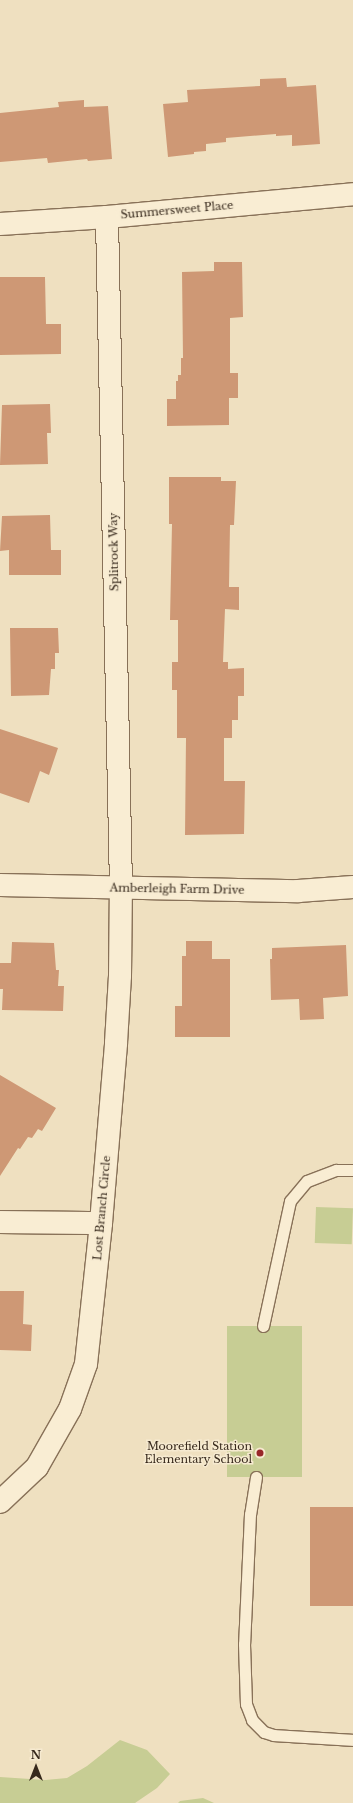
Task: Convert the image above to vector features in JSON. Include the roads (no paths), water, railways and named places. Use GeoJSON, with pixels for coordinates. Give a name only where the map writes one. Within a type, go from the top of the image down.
{"type":"FeatureCollection","features":[{"type":"Feature","properties":{"kind":"street","name":"Summersweet Place"},"geometry":{"type":"LineString","coordinates":[[0,224],[353,194]]}},
{"type":"Feature","properties":{"kind":"street","name":"Splitrock Way"},"geometry":{"type":"LineString","coordinates":[[107,216],[121,887]]}},
{"type":"Feature","properties":{"kind":"street","name":"Amberleigh Farm Drive"},"geometry":{"type":"LineString","coordinates":[[0,885],[298,891],[353,887]]}},
{"type":"Feature","properties":{"kind":"street","name":"Lost Branch Circle"},"geometry":{"type":"LineString","coordinates":[[0,1502],[37,1467],[70,1409],[86,1364],[101,1223],[120,983],[121,887]]}},
{"type":"Feature","properties":{"kind":"street"},"geometry":{"type":"LineString","coordinates":[[0,1222],[101,1223]]}},
{"type":"Feature","properties":{"kind":"lane"},"geometry":{"type":"LineString","coordinates":[[263,1326],[290,1201],[307,1181],[336,1170],[353,1170]]}},
{"type":"Feature","properties":{"kind":"lane"},"geometry":{"type":"LineString","coordinates":[[256,1477],[250,1514],[244,1644],[246,1704],[248,1710],[252,1720],[264,1732],[274,1735],[353,1740]]}},
{"type":"Feature","properties":{"kind":"place","name":"Moorefield Station Elementary School"},"geometry":{"type":"Point","coordinates":[260,1453]}}]}
